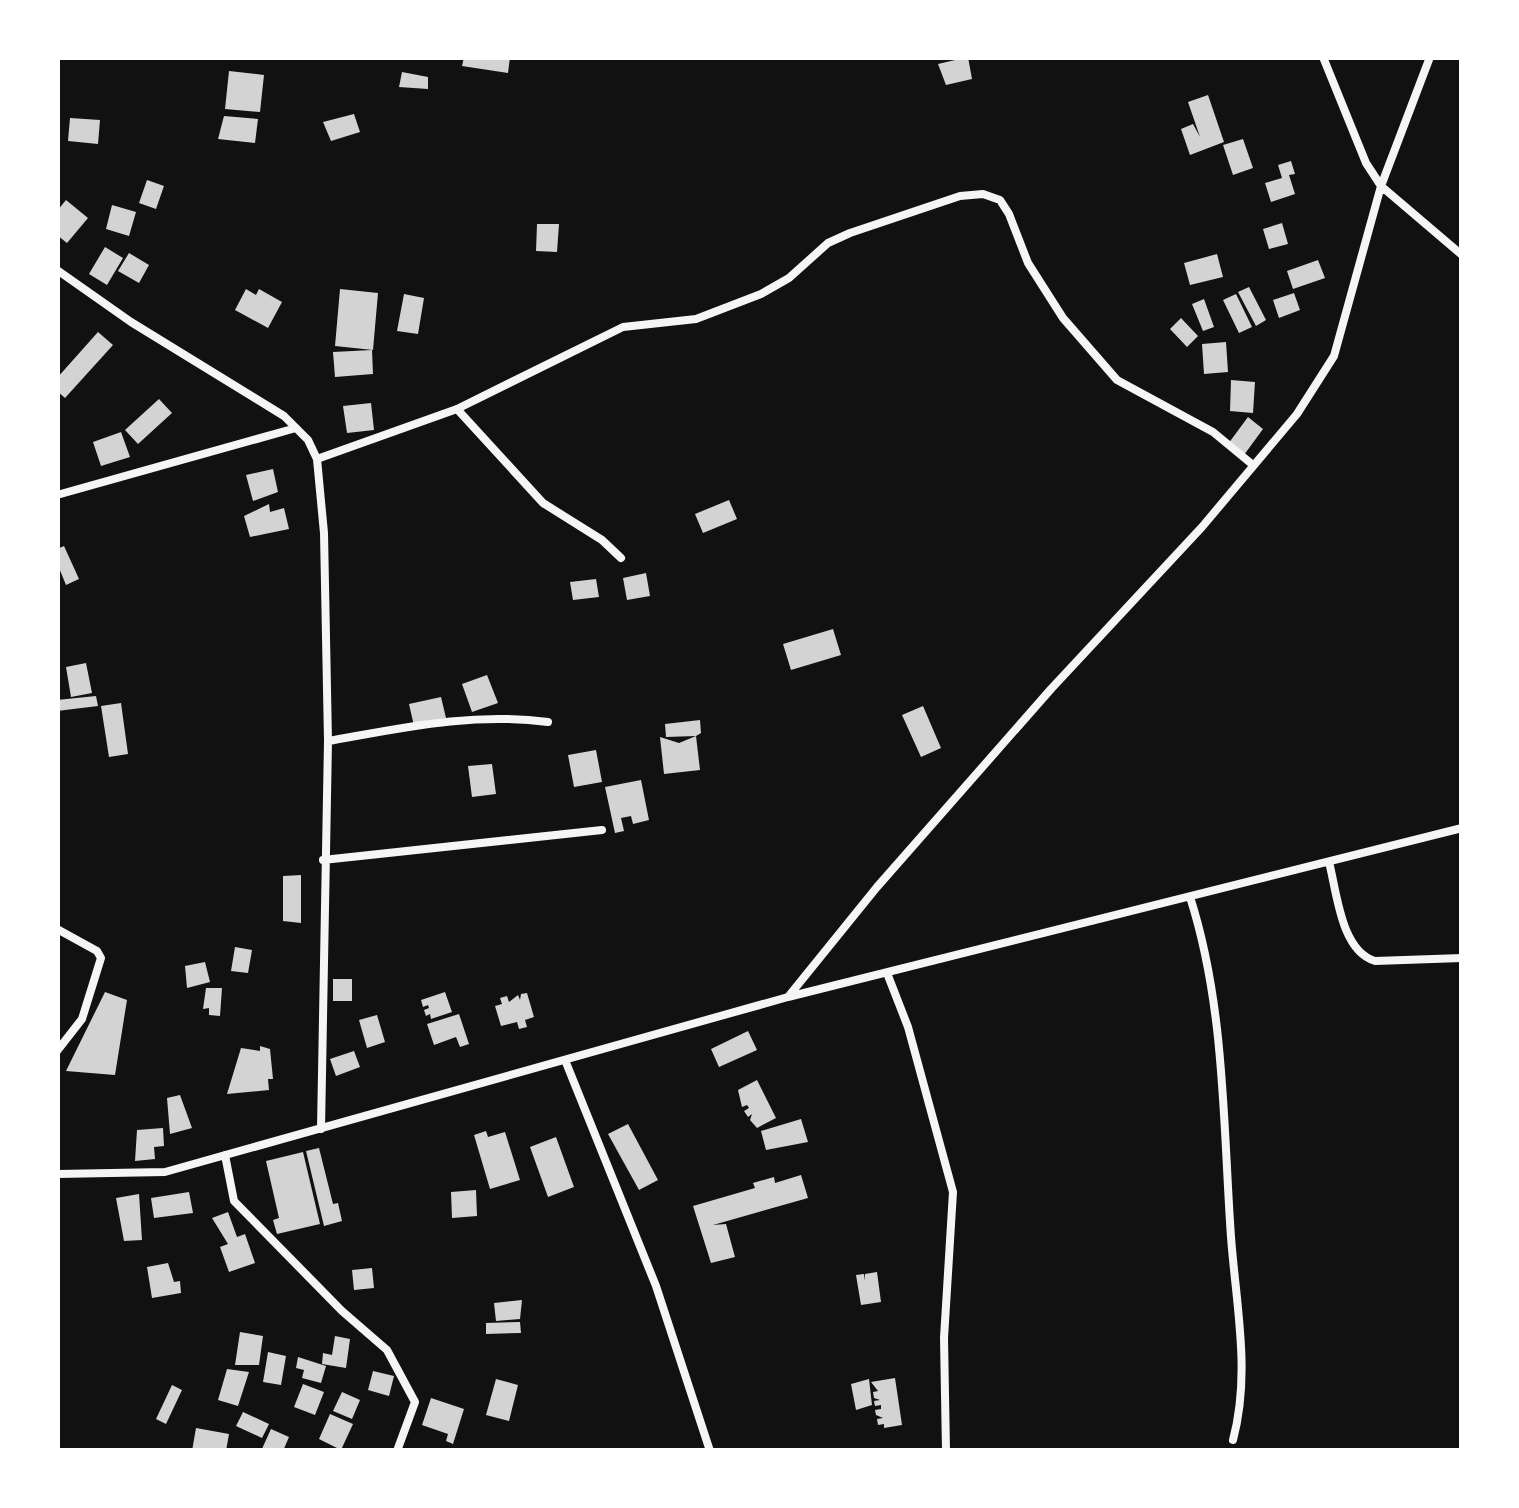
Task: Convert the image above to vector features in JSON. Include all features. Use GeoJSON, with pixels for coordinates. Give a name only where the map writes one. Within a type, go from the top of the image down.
{"type":"FeatureCollection","features":[{"type":"Feature","properties":{"kind":"street"},"geometry":{"type":"LineString","coordinates":[[1323,57],[1366,163],[1381,186],[1462,255]]}},
{"type":"Feature","properties":{"kind":"street"},"geometry":{"type":"LineString","coordinates":[[788,997],[877,887],[1297,414],[1334,356],[1381,186],[1430,57]]}},
{"type":"Feature","properties":{"kind":"street"},"geometry":{"type":"LineString","coordinates":[[317,459],[457,409],[623,327],[696,319],[761,294],[789,278],[828,242],[850,233],[960,196],[982,194],[1000,200],[1028,263],[1063,318],[1117,380],[1213,432],[1253,465]]}},
{"type":"Feature","properties":{"kind":"street"},"geometry":{"type":"LineString","coordinates":[[57,270],[297,428],[317,459],[324,533],[328,741],[321,1129]]}},
{"type":"Feature","properties":{"kind":"street"},"geometry":{"type":"LineString","coordinates":[[457,409],[543,503],[622,558]]}},
{"type":"Feature","properties":{"kind":"street"},"geometry":{"type":"LineString","coordinates":[[57,495],[297,428]]}},
{"type":"Feature","properties":{"kind":"street"},"geometry":{"type":"LineString","coordinates":[[328,741],[446,718],[548,722]]}},
{"type":"Feature","properties":{"kind":"street"},"geometry":{"type":"LineString","coordinates":[[57,1174],[166,1172],[788,997],[1462,828]]}},
{"type":"Feature","properties":{"kind":"street"},"geometry":{"type":"LineString","coordinates":[[323,860],[602,830]]}},
{"type":"Feature","properties":{"kind":"street"},"geometry":{"type":"LineString","coordinates":[[1329,862],[1352,946],[1362,957],[1375,961],[1462,958]]}},
{"type":"Feature","properties":{"kind":"street"},"geometry":{"type":"LineString","coordinates":[[1190,897],[1207,948],[1218,1039],[1244,1376],[1233,1439]]}},
{"type":"Feature","properties":{"kind":"street"},"geometry":{"type":"LineString","coordinates":[[57,928],[97,951],[100,958],[82,1019],[57,1051]]}},
{"type":"Feature","properties":{"kind":"street"},"geometry":{"type":"LineString","coordinates":[[887,973],[908,1027],[952,1192],[944,1338],[946,1451]]}},
{"type":"Feature","properties":{"kind":"street"},"geometry":{"type":"LineString","coordinates":[[566,1060],[656,1286],[710,1451]]}},
{"type":"Feature","properties":{"kind":"street"},"geometry":{"type":"LineString","coordinates":[[225,1156],[234,1201],[398,1365],[415,1402],[397,1451]]}},
{"type":"Feature","properties":{"kind":"building"},"geometry":{"type":"Polygon","coordinates":[[[464,57],[510,57],[508,73],[462,66],[464,57]]]}},
{"type":"Feature","properties":{"kind":"building"},"geometry":{"type":"Polygon","coordinates":[[[968,57],[972,79],[946,85],[938,64],[968,57]]]}},
{"type":"Feature","properties":{"kind":"building"},"geometry":{"type":"Polygon","coordinates":[[[229,71],[264,75],[260,112],[225,109],[229,71]]]}},
{"type":"Feature","properties":{"kind":"building"},"geometry":{"type":"Polygon","coordinates":[[[402,72],[428,77],[428,89],[399,87],[402,72]]]}},
{"type":"Feature","properties":{"kind":"building"},"geometry":{"type":"Polygon","coordinates":[[[1208,95],[1224,142],[1190,155],[1181,129],[1193,124],[1200,137],[1188,102],[1208,95]]]}},
{"type":"Feature","properties":{"kind":"building"},"geometry":{"type":"Polygon","coordinates":[[[354,114],[360,132],[331,141],[323,122],[354,114]]]}},
{"type":"Feature","properties":{"kind":"building"},"geometry":{"type":"Polygon","coordinates":[[[224,116],[258,119],[255,143],[218,139],[224,116]]]}},
{"type":"Feature","properties":{"kind":"building"},"geometry":{"type":"Polygon","coordinates":[[[70,118],[100,120],[98,144],[68,141],[70,118]]]}},
{"type":"Feature","properties":{"kind":"building"},"geometry":{"type":"Polygon","coordinates":[[[1243,139],[1253,168],[1233,175],[1223,145],[1243,139]]]}},
{"type":"Feature","properties":{"kind":"building"},"geometry":{"type":"Polygon","coordinates":[[[1291,161],[1295,174],[1289,175],[1295,194],[1271,202],[1265,183],[1282,178],[1278,165],[1291,161]]]}},
{"type":"Feature","properties":{"kind":"building"},"geometry":{"type":"Polygon","coordinates":[[[147,180],[164,186],[156,209],[139,203],[147,180]]]}},
{"type":"Feature","properties":{"kind":"building"},"geometry":{"type":"Polygon","coordinates":[[[66,200],[88,218],[67,243],[57,235],[57,211],[66,200]]]}},
{"type":"Feature","properties":{"kind":"building"},"geometry":{"type":"Polygon","coordinates":[[[112,205],[136,212],[129,236],[106,229],[112,205]]]}},
{"type":"Feature","properties":{"kind":"building"},"geometry":{"type":"Polygon","coordinates":[[[1282,223],[1288,244],[1269,249],[1263,229],[1282,223]]]}},
{"type":"Feature","properties":{"kind":"building"},"geometry":{"type":"Polygon","coordinates":[[[537,224],[559,224],[557,252],[536,251],[537,224]]]}},
{"type":"Feature","properties":{"kind":"building"},"geometry":{"type":"Polygon","coordinates":[[[105,247],[123,258],[107,285],[89,274],[105,247]]]}},
{"type":"Feature","properties":{"kind":"building"},"geometry":{"type":"Polygon","coordinates":[[[129,253],[149,265],[139,283],[118,271],[129,253]]]}},
{"type":"Feature","properties":{"kind":"building"},"geometry":{"type":"Polygon","coordinates":[[[1217,254],[1223,277],[1190,285],[1184,263],[1217,254]]]}},
{"type":"Feature","properties":{"kind":"building"},"geometry":{"type":"Polygon","coordinates":[[[1318,260],[1325,278],[1293,289],[1287,271],[1318,260]]]}},
{"type":"Feature","properties":{"kind":"building"},"geometry":{"type":"Polygon","coordinates":[[[1249,287],[1266,320],[1256,326],[1238,292],[1249,287]]]}},
{"type":"Feature","properties":{"kind":"building"},"geometry":{"type":"Polygon","coordinates":[[[246,289],[256,295],[259,289],[282,302],[268,328],[235,310],[246,289]]]}},
{"type":"Feature","properties":{"kind":"building"},"geometry":{"type":"Polygon","coordinates":[[[340,289],[378,293],[373,350],[335,346],[340,289]]]}},
{"type":"Feature","properties":{"kind":"building"},"geometry":{"type":"Polygon","coordinates":[[[1294,293],[1300,310],[1279,318],[1273,300],[1294,293]]]}},
{"type":"Feature","properties":{"kind":"building"},"geometry":{"type":"Polygon","coordinates":[[[404,294],[424,298],[418,334],[397,331],[404,294]]]}},
{"type":"Feature","properties":{"kind":"building"},"geometry":{"type":"Polygon","coordinates":[[[1236,294],[1252,327],[1239,333],[1223,300],[1236,294]]]}},
{"type":"Feature","properties":{"kind":"building"},"geometry":{"type":"Polygon","coordinates":[[[1204,299],[1214,327],[1203,331],[1192,304],[1204,299]]]}},
{"type":"Feature","properties":{"kind":"building"},"geometry":{"type":"Polygon","coordinates":[[[1181,318],[1198,336],[1187,347],[1170,329],[1181,318]]]}},
{"type":"Feature","properties":{"kind":"building"},"geometry":{"type":"Polygon","coordinates":[[[98,332],[113,345],[65,398],[57,391],[57,378],[98,332]]]}},
{"type":"Feature","properties":{"kind":"building"},"geometry":{"type":"Polygon","coordinates":[[[1226,342],[1228,372],[1204,374],[1202,344],[1226,342]]]}},
{"type":"Feature","properties":{"kind":"building"},"geometry":{"type":"Polygon","coordinates":[[[372,350],[373,374],[335,377],[333,352],[372,350]]]}},
{"type":"Feature","properties":{"kind":"building"},"geometry":{"type":"Polygon","coordinates":[[[1231,380],[1255,382],[1253,413],[1230,411],[1231,380]]]}},
{"type":"Feature","properties":{"kind":"building"},"geometry":{"type":"Polygon","coordinates":[[[159,399],[172,413],[138,444],[125,430],[159,399]]]}},
{"type":"Feature","properties":{"kind":"building"},"geometry":{"type":"Polygon","coordinates":[[[371,403],[374,430],[347,433],[343,406],[371,403]]]}},
{"type":"Feature","properties":{"kind":"building"},"geometry":{"type":"Polygon","coordinates":[[[1248,417],[1263,429],[1244,455],[1228,444],[1248,417]]]}},
{"type":"Feature","properties":{"kind":"building"},"geometry":{"type":"Polygon","coordinates":[[[121,432],[130,457],[101,466],[93,442],[121,432]]]}},
{"type":"Feature","properties":{"kind":"building"},"geometry":{"type":"Polygon","coordinates":[[[273,469],[278,492],[253,501],[246,475],[273,469]]]}},
{"type":"Feature","properties":{"kind":"building"},"geometry":{"type":"Polygon","coordinates":[[[729,500],[737,519],[703,533],[695,514],[729,500]]]}},
{"type":"Feature","properties":{"kind":"building"},"geometry":{"type":"Polygon","coordinates":[[[269,504],[270,512],[284,508],[289,529],[250,537],[244,516],[269,504]]]}},
{"type":"Feature","properties":{"kind":"building"},"geometry":{"type":"Polygon","coordinates":[[[64,546],[79,579],[66,585],[57,563],[57,549],[64,546]]]}},
{"type":"Feature","properties":{"kind":"building"},"geometry":{"type":"Polygon","coordinates":[[[646,573],[650,596],[627,600],[623,578],[646,573]]]}},
{"type":"Feature","properties":{"kind":"building"},"geometry":{"type":"Polygon","coordinates":[[[596,579],[599,597],[573,600],[570,582],[596,579]]]}},
{"type":"Feature","properties":{"kind":"building"},"geometry":{"type":"Polygon","coordinates":[[[833,629],[841,655],[791,670],[783,644],[833,629]]]}},
{"type":"Feature","properties":{"kind":"building"},"geometry":{"type":"Polygon","coordinates":[[[86,663],[92,693],[71,697],[66,667],[86,663]]]}},
{"type":"Feature","properties":{"kind":"building"},"geometry":{"type":"Polygon","coordinates":[[[487,675],[498,703],[472,712],[462,684],[487,675]]]}},
{"type":"Feature","properties":{"kind":"building"},"geometry":{"type":"Polygon","coordinates":[[[96,696],[98,706],[57,711],[57,700],[96,696]]]}},
{"type":"Feature","properties":{"kind":"building"},"geometry":{"type":"Polygon","coordinates":[[[441,697],[446,718],[414,726],[409,704],[441,697]]]}},
{"type":"Feature","properties":{"kind":"building"},"geometry":{"type":"Polygon","coordinates":[[[121,703],[128,754],[109,757],[101,706],[121,703]]]}},
{"type":"Feature","properties":{"kind":"building"},"geometry":{"type":"Polygon","coordinates":[[[923,706],[941,748],[921,757],[902,715],[923,706]]]}},
{"type":"Feature","properties":{"kind":"building"},"geometry":{"type":"Polygon","coordinates":[[[700,720],[701,733],[666,737],[665,724],[700,720]]]}},
{"type":"Feature","properties":{"kind":"building"},"geometry":{"type":"Polygon","coordinates":[[[696,736],[700,770],[664,774],[660,737],[679,743],[696,736]]]}},
{"type":"Feature","properties":{"kind":"building"},"geometry":{"type":"Polygon","coordinates":[[[596,750],[602,782],[574,787],[568,755],[596,750]]]}},
{"type":"Feature","properties":{"kind":"building"},"geometry":{"type":"Polygon","coordinates":[[[492,764],[496,794],[472,797],[468,766],[492,764]]]}},
{"type":"Feature","properties":{"kind":"building"},"geometry":{"type":"Polygon","coordinates":[[[641,780],[649,820],[633,824],[631,816],[621,818],[624,831],[615,833],[605,787],[641,780]]]}},
{"type":"Feature","properties":{"kind":"building"},"geometry":{"type":"Polygon","coordinates":[[[301,875],[301,923],[283,921],[283,876],[301,875]]]}},
{"type":"Feature","properties":{"kind":"building"},"geometry":{"type":"Polygon","coordinates":[[[235,947],[252,950],[248,973],[231,971],[235,947]]]}},
{"type":"Feature","properties":{"kind":"building"},"geometry":{"type":"Polygon","coordinates":[[[205,962],[210,982],[187,988],[185,966],[205,962]]]}},
{"type":"Feature","properties":{"kind":"building"},"geometry":{"type":"Polygon","coordinates":[[[333,979],[352,979],[352,1001],[333,1001],[333,979]]]}},
{"type":"Feature","properties":{"kind":"building"},"geometry":{"type":"Polygon","coordinates":[[[206,988],[222,988],[220,1016],[203,1009],[206,988]]]}},
{"type":"Feature","properties":{"kind":"building"},"geometry":{"type":"Polygon","coordinates":[[[105,992],[127,1000],[115,1075],[66,1071],[105,992]]]}},
{"type":"Feature","properties":{"kind":"building"},"geometry":{"type":"Polygon","coordinates":[[[445,992],[452,1012],[431,1019],[430,1014],[426,1016],[424,1010],[429,1008],[421,1000],[445,992]]]}},
{"type":"Feature","properties":{"kind":"building"},"geometry":{"type":"Polygon","coordinates":[[[527,993],[534,1017],[525,1020],[527,1027],[519,1029],[517,1022],[501,1026],[495,1006],[502,1004],[500,998],[507,996],[509,1002],[518,995],[520,1000],[527,993]]]}},
{"type":"Feature","properties":{"kind":"building"},"geometry":{"type":"Polygon","coordinates":[[[459,1014],[469,1044],[460,1047],[456,1037],[434,1045],[427,1024],[459,1014]]]}},
{"type":"Feature","properties":{"kind":"building"},"geometry":{"type":"Polygon","coordinates":[[[377,1015],[385,1042],[367,1048],[359,1020],[377,1015]]]}},
{"type":"Feature","properties":{"kind":"building"},"geometry":{"type":"Polygon","coordinates":[[[748,1031],[757,1050],[719,1067],[711,1049],[748,1031]]]}},
{"type":"Feature","properties":{"kind":"building"},"geometry":{"type":"Polygon","coordinates":[[[260,1046],[270,1049],[273,1079],[268,1079],[269,1090],[227,1094],[241,1048],[260,1051],[260,1046]]]}},
{"type":"Feature","properties":{"kind":"building"},"geometry":{"type":"Polygon","coordinates":[[[354,1051],[360,1067],[336,1076],[330,1059],[354,1051]]]}},
{"type":"Feature","properties":{"kind":"building"},"geometry":{"type":"Polygon","coordinates":[[[757,1080],[776,1118],[757,1128],[750,1120],[752,1114],[748,1117],[744,1111],[747,1105],[742,1107],[738,1090],[757,1080]]]}},
{"type":"Feature","properties":{"kind":"building"},"geometry":{"type":"Polygon","coordinates":[[[180,1095],[192,1128],[170,1134],[167,1098],[180,1095]]]}},
{"type":"Feature","properties":{"kind":"building"},"geometry":{"type":"Polygon","coordinates":[[[801,1119],[808,1142],[766,1150],[761,1131],[801,1119]]]}},
{"type":"Feature","properties":{"kind":"building"},"geometry":{"type":"Polygon","coordinates":[[[628,1124],[658,1180],[639,1190],[608,1134],[628,1124]]]}},
{"type":"Feature","properties":{"kind":"building"},"geometry":{"type":"Polygon","coordinates":[[[163,1128],[164,1146],[154,1147],[155,1159],[135,1161],[137,1130],[163,1128]]]}},
{"type":"Feature","properties":{"kind":"building"},"geometry":{"type":"Polygon","coordinates":[[[486,1131],[488,1137],[505,1132],[520,1180],[490,1189],[474,1135],[486,1131]]]}},
{"type":"Feature","properties":{"kind":"building"},"geometry":{"type":"Polygon","coordinates":[[[556,1137],[574,1187],[548,1197],[530,1147],[556,1137]]]}},
{"type":"Feature","properties":{"kind":"building"},"geometry":{"type":"Polygon","coordinates":[[[319,1148],[342,1221],[324,1226],[306,1151],[319,1148]]]}},
{"type":"Feature","properties":{"kind":"building"},"geometry":{"type":"Polygon","coordinates":[[[303,1152],[320,1224],[277,1234],[273,1220],[279,1218],[266,1161],[303,1152]]]}},
{"type":"Feature","properties":{"kind":"building"},"geometry":{"type":"Polygon","coordinates":[[[801,1175],[808,1198],[713,1225],[726,1224],[735,1257],[711,1263],[693,1206],[755,1188],[753,1183],[774,1177],[775,1183],[801,1175]]]}},
{"type":"Feature","properties":{"kind":"building"},"geometry":{"type":"Polygon","coordinates":[[[476,1190],[477,1216],[452,1218],[451,1192],[476,1190]]]}},
{"type":"Feature","properties":{"kind":"building"},"geometry":{"type":"Polygon","coordinates":[[[189,1192],[193,1213],[154,1218],[151,1198],[189,1192]]]}},
{"type":"Feature","properties":{"kind":"building"},"geometry":{"type":"Polygon","coordinates":[[[139,1194],[142,1240],[124,1241],[116,1198],[139,1194]]]}},
{"type":"Feature","properties":{"kind":"building"},"geometry":{"type":"Polygon","coordinates":[[[228,1212],[237,1237],[245,1234],[255,1263],[229,1272],[220,1247],[228,1244],[212,1218],[228,1212]]]}},
{"type":"Feature","properties":{"kind":"building"},"geometry":{"type":"Polygon","coordinates":[[[168,1263],[174,1282],[180,1281],[181,1293],[152,1298],[147,1267],[168,1263]]]}},
{"type":"Feature","properties":{"kind":"building"},"geometry":{"type":"Polygon","coordinates":[[[372,1268],[374,1288],[354,1290],[352,1270],[372,1268]]]}},
{"type":"Feature","properties":{"kind":"building"},"geometry":{"type":"Polygon","coordinates":[[[877,1272],[881,1302],[861,1305],[856,1275],[864,1274],[865,1281],[865,1274],[877,1272]]]}},
{"type":"Feature","properties":{"kind":"building"},"geometry":{"type":"Polygon","coordinates":[[[522,1300],[520,1319],[496,1321],[494,1303],[522,1300]]]}},
{"type":"Feature","properties":{"kind":"building"},"geometry":{"type":"Polygon","coordinates":[[[520,1322],[521,1333],[486,1334],[486,1323],[520,1322]]]}},
{"type":"Feature","properties":{"kind":"building"},"geometry":{"type":"Polygon","coordinates":[[[240,1332],[263,1336],[259,1365],[235,1365],[240,1332]]]}},
{"type":"Feature","properties":{"kind":"building"},"geometry":{"type":"Polygon","coordinates":[[[335,1336],[350,1339],[346,1368],[322,1364],[323,1353],[332,1355],[335,1336]]]}},
{"type":"Feature","properties":{"kind":"building"},"geometry":{"type":"Polygon","coordinates":[[[268,1352],[286,1356],[281,1385],[263,1382],[268,1352]]]}},
{"type":"Feature","properties":{"kind":"building"},"geometry":{"type":"Polygon","coordinates":[[[298,1357],[326,1366],[321,1383],[302,1378],[304,1370],[296,1368],[298,1357]]]}},
{"type":"Feature","properties":{"kind":"building"},"geometry":{"type":"Polygon","coordinates":[[[227,1369],[249,1372],[238,1406],[218,1400],[227,1369]]]}},
{"type":"Feature","properties":{"kind":"building"},"geometry":{"type":"Polygon","coordinates":[[[373,1371],[394,1376],[389,1396],[368,1390],[373,1371]]]}},
{"type":"Feature","properties":{"kind":"building"},"geometry":{"type":"Polygon","coordinates":[[[895,1378],[902,1425],[884,1428],[878,1425],[877,1419],[883,1418],[875,1410],[881,1405],[875,1406],[874,1401],[880,1400],[874,1398],[873,1392],[878,1391],[871,1382],[895,1378]]]}},
{"type":"Feature","properties":{"kind":"building"},"geometry":{"type":"Polygon","coordinates":[[[496,1379],[518,1385],[509,1421],[486,1415],[496,1379]]]}},
{"type":"Feature","properties":{"kind":"building"},"geometry":{"type":"Polygon","coordinates":[[[869,1379],[872,1405],[856,1410],[851,1384],[869,1379]]]}},
{"type":"Feature","properties":{"kind":"building"},"geometry":{"type":"Polygon","coordinates":[[[303,1384],[324,1392],[315,1415],[294,1407],[303,1384]]]}},
{"type":"Feature","properties":{"kind":"building"},"geometry":{"type":"Polygon","coordinates":[[[172,1385],[182,1390],[166,1424],[156,1419],[172,1385]]]}},
{"type":"Feature","properties":{"kind":"building"},"geometry":{"type":"Polygon","coordinates":[[[342,1392],[360,1400],[352,1419],[333,1411],[342,1392]]]}},
{"type":"Feature","properties":{"kind":"building"},"geometry":{"type":"Polygon","coordinates":[[[431,1398],[464,1409],[453,1444],[446,1441],[448,1434],[422,1425],[431,1398]]]}},
{"type":"Feature","properties":{"kind":"building"},"geometry":{"type":"Polygon","coordinates":[[[243,1412],[269,1424],[262,1438],[236,1426],[243,1412]]]}},
{"type":"Feature","properties":{"kind":"building"},"geometry":{"type":"Polygon","coordinates":[[[330,1414],[353,1424],[341,1450],[319,1439],[330,1414]]]}},
{"type":"Feature","properties":{"kind":"building"},"geometry":{"type":"Polygon","coordinates":[[[196,1428],[229,1434],[226,1451],[192,1451],[196,1428]]]}},
{"type":"Feature","properties":{"kind":"building"},"geometry":{"type":"Polygon","coordinates":[[[271,1429],[289,1437],[283,1451],[261,1451],[271,1429]]]}}]}
